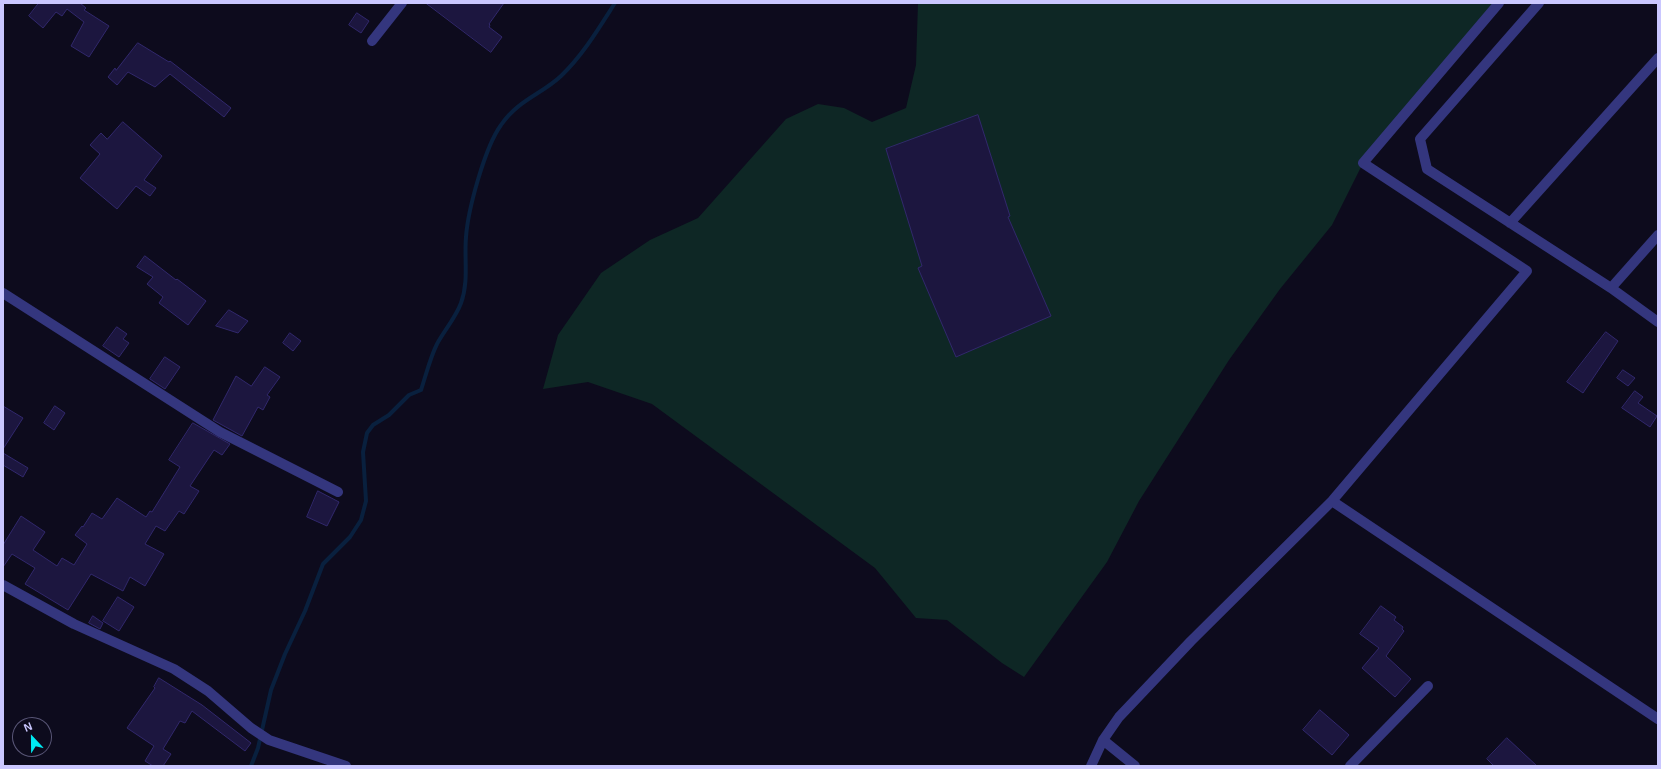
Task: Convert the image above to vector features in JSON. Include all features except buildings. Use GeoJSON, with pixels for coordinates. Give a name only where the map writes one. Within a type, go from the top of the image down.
{"type":"FeatureCollection","features":[{"type":"Feature","properties":{"kind":"street"},"geometry":{"type":"LineString","coordinates":[[372,41],[402,3]]}},
{"type":"Feature","properties":{"kind":"street"},"geometry":{"type":"LineString","coordinates":[[1092,766],[1103,740],[1119,717],[1191,641],[1332,502],[1527,271],[1363,163],[1499,3]]}},
{"type":"Feature","properties":{"kind":"street"},"geometry":{"type":"LineString","coordinates":[[1539,3],[1420,139],[1427,169],[1611,288],[1658,322]]}},
{"type":"Feature","properties":{"kind":"street"},"geometry":{"type":"LineString","coordinates":[[1510,222],[1658,58]]}},
{"type":"Feature","properties":{"kind":"street"},"geometry":{"type":"LineString","coordinates":[[1611,288],[1658,235]]}},
{"type":"Feature","properties":{"kind":"street"},"geometry":{"type":"LineString","coordinates":[[3,294],[220,432],[338,492]]}},
{"type":"Feature","properties":{"kind":"street"},"geometry":{"type":"LineString","coordinates":[[1332,502],[1658,719]]}},
{"type":"Feature","properties":{"kind":"street"},"geometry":{"type":"LineString","coordinates":[[3,585],[74,624],[174,668],[208,691],[251,728],[270,740],[346,766]]}},
{"type":"Feature","properties":{"kind":"street"},"geometry":{"type":"LineString","coordinates":[[1350,766],[1428,686]]}},
{"type":"Feature","properties":{"kind":"street"},"geometry":{"type":"LineString","coordinates":[[1103,740],[1135,766]]}},
{"type":"Feature","properties":{"kind":"green space"},"geometry":{"type":"Polygon","coordinates":[[[918,3],[1499,3],[1363,163],[1332,225],[1280,289],[1229,360],[1139,501],[1107,562],[1024,677],[1002,663],[947,620],[916,618],[875,568],[652,404],[588,382],[543,389],[558,335],[601,273],[650,240],[698,218],[786,119],[818,104],[844,108],[872,122],[906,108],[916,65],[918,3]]]}},
{"type":"Feature","properties":{"kind":"waterway"},"geometry":{"type":"LineString","coordinates":[[251,766],[258,748],[271,690],[285,654],[305,611],[323,564],[350,537],[361,520],[366,501],[363,452],[367,433],[373,425],[389,415],[409,395],[421,390],[435,349],[461,303],[466,278],[467,225],[478,179],[495,135],[501,125],[515,109],[554,82],[569,68],[590,41],[615,3]]}}]}
